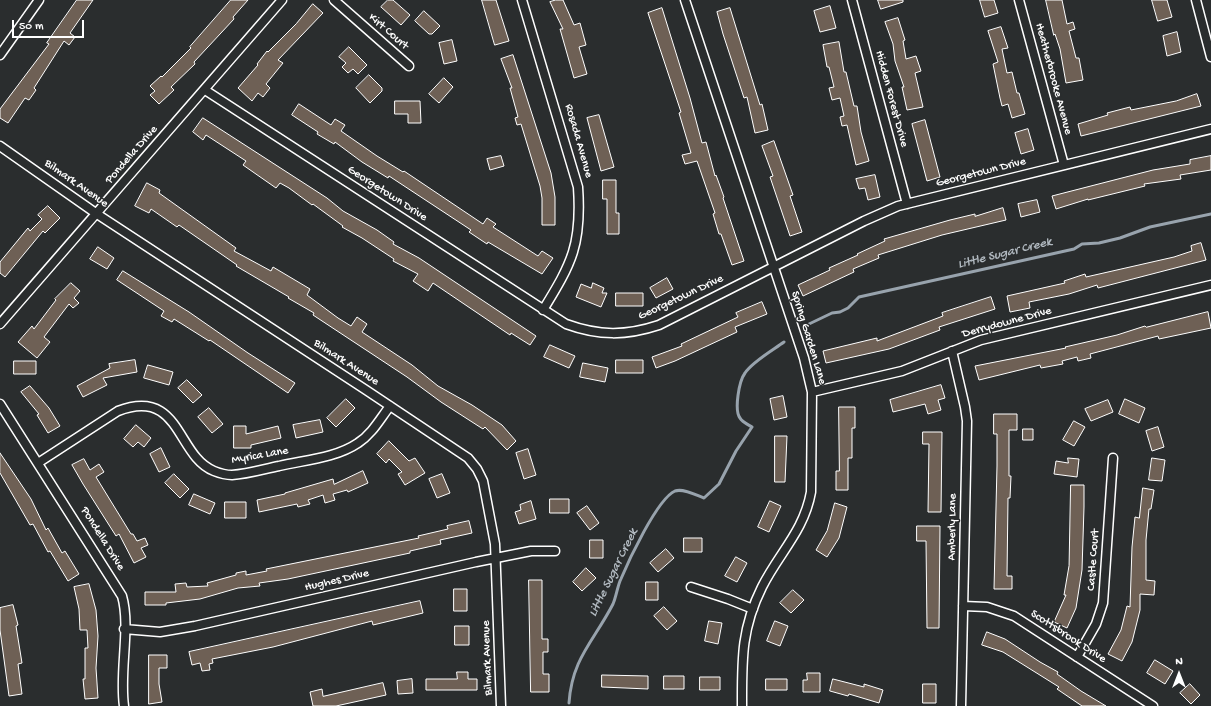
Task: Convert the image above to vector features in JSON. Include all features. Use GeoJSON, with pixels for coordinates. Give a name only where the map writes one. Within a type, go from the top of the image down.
{"type":"FeatureCollection","features":[{"type":"Feature","properties":{"kind":"street"},"geometry":{"type":"LineString","coordinates":[[0,55],[39,0]]}},
{"type":"Feature","properties":{"kind":"street","name":"Pondella Drive"},"geometry":{"type":"LineString","coordinates":[[0,324],[282,0]]}},
{"type":"Feature","properties":{"kind":"street","name":"Kirt Court"},"geometry":{"type":"LineString","coordinates":[[334,0],[409,66]]}},
{"type":"Feature","properties":{"kind":"street","name":"Rosada Avenue"},"geometry":{"type":"LineString","coordinates":[[522,0],[578,187],[580,217],[578,236],[571,260],[564,276],[543,310]]}},
{"type":"Feature","properties":{"kind":"street","name":"Spring Garden Lane"},"geometry":{"type":"LineString","coordinates":[[685,0],[804,358],[812,392],[811,492],[808,507],[803,521],[763,585],[752,609],[742,649],[742,706]]}},
{"type":"Feature","properties":{"kind":"street","name":"Hidden Forest Drive"},"geometry":{"type":"LineString","coordinates":[[852,0],[907,204]]}},
{"type":"Feature","properties":{"kind":"street","name":"Heatherbrooke Avenue"},"geometry":{"type":"LineString","coordinates":[[1019,0],[1064,165]]}},
{"type":"Feature","properties":{"kind":"street"},"geometry":{"type":"LineString","coordinates":[[1196,0],[1211,57]]}},
{"type":"Feature","properties":{"kind":"street","name":"Georgetown Drive"},"geometry":{"type":"LineString","coordinates":[[204,90],[566,324],[594,332],[617,334],[642,331],[659,325],[864,221],[907,204],[1211,129]]}},
{"type":"Feature","properties":{"kind":"street","name":"Bilmark Avenue"},"geometry":{"type":"LineString","coordinates":[[0,146],[97,214],[462,454],[477,469],[486,492],[496,558],[501,706]]}},
{"type":"Feature","properties":{"kind":"street","name":"Derrydowne Drive"},"geometry":{"type":"LineString","coordinates":[[812,392],[902,371],[982,340],[1211,285]]}},
{"type":"Feature","properties":{"kind":"street","name":"Amberly Lane"},"geometry":{"type":"LineString","coordinates":[[952,351],[966,407],[967,421],[961,706]]}},
{"type":"Feature","properties":{"kind":"street","name":"Pondella Drive"},"geometry":{"type":"LineString","coordinates":[[0,404],[119,590],[124,602],[122,675],[124,706]]}},
{"type":"Feature","properties":{"kind":"street","name":"Myrica Lane"},"geometry":{"type":"LineString","coordinates":[[38,463],[118,411],[133,406],[144,406],[163,413],[170,420],[199,460],[208,468],[225,474],[242,474],[331,454],[346,449],[369,434],[390,406]]}},
{"type":"Feature","properties":{"kind":"street","name":"Castle Court"},"geometry":{"type":"LineString","coordinates":[[1077,657],[1096,624],[1103,602],[1113,458]]}},
{"type":"Feature","properties":{"kind":"street","name":"Hughes Drive"},"geometry":{"type":"LineString","coordinates":[[124,629],[160,632],[195,626],[496,558],[531,551],[555,551]]}},
{"type":"Feature","properties":{"kind":"street"},"geometry":{"type":"LineString","coordinates":[[691,587],[728,599],[752,609]]}},
{"type":"Feature","properties":{"kind":"street","name":"Scottsbrook Drive"},"geometry":{"type":"LineString","coordinates":[[963,606],[987,607],[1014,616],[1153,706]]}},
{"type":"Feature","properties":{"kind":"building"},"geometry":{"type":"Polygon","coordinates":[[[77,0],[93,0],[70,33],[75,37],[69,45],[64,41],[34,88],[36,90],[29,100],[25,98],[8,123],[0,118],[0,109],[49,44],[47,43],[77,0]]]}},
{"type":"Feature","properties":{"kind":"building"},"geometry":{"type":"Polygon","coordinates":[[[231,0],[248,0],[233,17],[234,19],[194,62],[195,64],[171,87],[174,90],[159,104],[150,95],[155,91],[150,86],[161,76],[162,77],[191,48],[190,47],[231,0]]]}},
{"type":"Feature","properties":{"kind":"building"},"geometry":{"type":"Polygon","coordinates":[[[388,0],[393,0],[410,15],[401,25],[381,7],[388,0]]]}},
{"type":"Feature","properties":{"kind":"building"},"geometry":{"type":"Polygon","coordinates":[[[482,0],[496,0],[509,41],[495,45],[482,0]]]}},
{"type":"Feature","properties":{"kind":"building"},"geometry":{"type":"Polygon","coordinates":[[[563,0],[574,25],[580,23],[586,45],[579,47],[587,74],[574,78],[560,29],[563,29],[550,2],[563,0]]]}},
{"type":"Feature","properties":{"kind":"building"},"geometry":{"type":"Polygon","coordinates":[[[878,0],[903,0],[903,2],[881,9],[878,0]]]}},
{"type":"Feature","properties":{"kind":"building"},"geometry":{"type":"Polygon","coordinates":[[[980,0],[994,0],[998,13],[985,17],[980,0]]]}},
{"type":"Feature","properties":{"kind":"building"},"geometry":{"type":"Polygon","coordinates":[[[1046,0],[1062,0],[1067,24],[1073,22],[1075,29],[1069,31],[1076,58],[1079,58],[1083,80],[1066,83],[1060,49],[1055,34],[1054,35],[1046,0]]]}},
{"type":"Feature","properties":{"kind":"building"},"geometry":{"type":"Polygon","coordinates":[[[1152,0],[1167,0],[1172,17],[1158,21],[1152,0]]]}},
{"type":"Feature","properties":{"kind":"building"},"geometry":{"type":"Polygon","coordinates":[[[313,4],[323,13],[278,60],[283,63],[266,84],[270,88],[263,97],[258,93],[252,101],[238,88],[258,65],[257,64],[267,51],[268,52],[296,24],[313,4]]]}},
{"type":"Feature","properties":{"kind":"building"},"geometry":{"type":"Polygon","coordinates":[[[830,6],[836,28],[820,32],[814,11],[830,6]]]}},
{"type":"Feature","properties":{"kind":"building"},"geometry":{"type":"Polygon","coordinates":[[[662,8],[690,98],[702,143],[706,142],[715,176],[716,175],[724,197],[723,198],[744,261],[732,265],[721,234],[719,234],[713,214],[715,213],[697,161],[685,164],[682,155],[691,153],[679,113],[681,112],[648,13],[662,8]]]}},
{"type":"Feature","properties":{"kind":"building"},"geometry":{"type":"Polygon","coordinates":[[[730,8],[760,105],[762,104],[768,130],[755,133],[747,97],[744,98],[723,34],[717,12],[730,8]]]}},
{"type":"Feature","properties":{"kind":"building"},"geometry":{"type":"Polygon","coordinates":[[[424,11],[440,26],[432,34],[429,34],[415,21],[424,11]]]}},
{"type":"Feature","properties":{"kind":"building"},"geometry":{"type":"Polygon","coordinates":[[[898,18],[905,40],[903,41],[906,59],[916,56],[921,71],[915,73],[923,107],[907,110],[902,87],[904,87],[895,61],[893,44],[885,22],[898,18]]]}},
{"type":"Feature","properties":{"kind":"building"},"geometry":{"type":"Polygon","coordinates":[[[1001,27],[1008,48],[1002,49],[1007,73],[1012,72],[1017,93],[1019,93],[1025,114],[1012,118],[1008,104],[1002,106],[993,64],[998,62],[988,31],[1001,27]]]}},
{"type":"Feature","properties":{"kind":"building"},"geometry":{"type":"Polygon","coordinates":[[[1177,32],[1181,52],[1167,56],[1163,36],[1177,32]]]}},
{"type":"Feature","properties":{"kind":"building"},"geometry":{"type":"Polygon","coordinates":[[[452,40],[457,61],[444,64],[439,43],[452,40]]]}},
{"type":"Feature","properties":{"kind":"building"},"geometry":{"type":"Polygon","coordinates":[[[839,42],[844,72],[846,72],[854,106],[857,106],[861,132],[869,161],[856,165],[847,125],[842,126],[840,117],[844,116],[840,98],[832,100],[829,88],[834,87],[829,67],[827,67],[823,45],[839,42]]]}},
{"type":"Feature","properties":{"kind":"building"},"geometry":{"type":"Polygon","coordinates":[[[349,47],[367,65],[358,74],[353,69],[348,73],[342,67],[346,63],[339,57],[349,47]]]}},
{"type":"Feature","properties":{"kind":"building"},"geometry":{"type":"Polygon","coordinates":[[[513,55],[551,173],[555,197],[555,225],[542,225],[542,198],[540,186],[521,124],[517,125],[515,118],[518,117],[510,88],[512,88],[501,59],[513,55]]]}},
{"type":"Feature","properties":{"kind":"building"},"geometry":{"type":"Polygon","coordinates":[[[369,75],[382,88],[382,91],[370,103],[356,88],[369,75]]]}},
{"type":"Feature","properties":{"kind":"building"},"geometry":{"type":"Polygon","coordinates":[[[444,78],[453,87],[439,103],[429,94],[444,78]]]}},
{"type":"Feature","properties":{"kind":"building"},"geometry":{"type":"Polygon","coordinates":[[[1197,94],[1201,106],[1081,136],[1078,124],[1108,115],[1107,113],[1130,107],[1131,110],[1176,101],[1197,94]]]}},
{"type":"Feature","properties":{"kind":"building"},"geometry":{"type":"Polygon","coordinates":[[[395,101],[420,101],[421,123],[408,123],[408,114],[395,114],[395,101]]]}},
{"type":"Feature","properties":{"kind":"building"},"geometry":{"type":"Polygon","coordinates":[[[299,104],[331,125],[335,119],[345,125],[341,131],[483,224],[487,218],[496,224],[493,227],[538,256],[542,251],[553,258],[542,274],[488,242],[487,244],[469,232],[471,230],[389,176],[388,178],[362,162],[335,142],[334,144],[317,134],[318,132],[292,115],[299,104]]]}},
{"type":"Feature","properties":{"kind":"building"},"geometry":{"type":"Polygon","coordinates":[[[599,115],[614,167],[601,171],[587,118],[599,115]]]}},
{"type":"Feature","properties":{"kind":"building"},"geometry":{"type":"Polygon","coordinates":[[[203,118],[327,198],[343,211],[377,230],[394,242],[393,244],[419,258],[536,336],[530,345],[511,333],[510,335],[433,283],[428,291],[413,281],[418,274],[393,261],[394,259],[342,227],[343,226],[289,188],[280,183],[276,188],[243,165],[246,161],[206,135],[203,140],[193,132],[203,118]]]}},
{"type":"Feature","properties":{"kind":"building"},"geometry":{"type":"Polygon","coordinates":[[[925,120],[940,177],[927,181],[912,124],[925,120]]]}},
{"type":"Feature","properties":{"kind":"building"},"geometry":{"type":"Polygon","coordinates":[[[1028,129],[1034,150],[1021,154],[1015,133],[1028,129]]]}},
{"type":"Feature","properties":{"kind":"building"},"geometry":{"type":"Polygon","coordinates":[[[774,141],[793,195],[790,196],[802,232],[790,236],[770,177],[773,176],[762,146],[774,141]]]}},
{"type":"Feature","properties":{"kind":"building"},"geometry":{"type":"Polygon","coordinates":[[[501,156],[504,166],[490,170],[487,159],[501,156]]]}},
{"type":"Feature","properties":{"kind":"building"},"geometry":{"type":"Polygon","coordinates":[[[1211,156],[1211,170],[1180,175],[1181,179],[1144,184],[1145,186],[1088,199],[1056,209],[1052,196],[1153,170],[1190,164],[1190,160],[1211,156]]]}},
{"type":"Feature","properties":{"kind":"building"},"geometry":{"type":"Polygon","coordinates":[[[875,175],[880,197],[868,200],[865,188],[859,189],[856,179],[875,175]]]}},
{"type":"Feature","properties":{"kind":"building"},"geometry":{"type":"Polygon","coordinates":[[[603,180],[616,180],[616,213],[619,213],[619,234],[607,234],[607,199],[603,199],[603,180]]]}},
{"type":"Feature","properties":{"kind":"building"},"geometry":{"type":"Polygon","coordinates":[[[147,183],[160,190],[159,193],[236,248],[234,251],[271,271],[273,267],[310,289],[307,295],[338,318],[351,326],[357,317],[367,324],[362,332],[412,365],[438,386],[472,405],[502,425],[516,441],[507,450],[485,427],[483,429],[441,402],[407,377],[313,315],[314,313],[236,266],[237,265],[179,225],[177,227],[151,209],[149,213],[135,206],[147,183]]]}},
{"type":"Feature","properties":{"kind":"building"},"geometry":{"type":"Polygon","coordinates":[[[1037,200],[1040,212],[1021,217],[1018,204],[1037,200]]]}},
{"type":"Feature","properties":{"kind":"building"},"geometry":{"type":"Polygon","coordinates":[[[48,206],[60,218],[45,233],[43,231],[5,277],[0,273],[0,262],[28,228],[30,231],[42,219],[38,215],[48,206]]]}},
{"type":"Feature","properties":{"kind":"building"},"geometry":{"type":"Polygon","coordinates":[[[1003,208],[1006,220],[942,235],[878,255],[879,258],[853,269],[854,272],[803,296],[798,285],[885,241],[884,239],[950,220],[975,214],[975,216],[1003,208]]]}},
{"type":"Feature","properties":{"kind":"building"},"geometry":{"type":"Polygon","coordinates":[[[1201,243],[1206,260],[1098,288],[1097,285],[1069,294],[1029,302],[1030,308],[1010,312],[1007,296],[1065,283],[1064,281],[1085,274],[1086,277],[1174,257],[1192,251],[1191,246],[1201,243]]]}},
{"type":"Feature","properties":{"kind":"building"},"geometry":{"type":"Polygon","coordinates":[[[98,247],[114,258],[107,269],[90,259],[98,247]]]}},
{"type":"Feature","properties":{"kind":"building"},"geometry":{"type":"Polygon","coordinates":[[[123,271],[189,312],[248,353],[295,383],[288,393],[210,340],[209,341],[174,319],[172,322],[161,316],[164,311],[117,280],[123,271]]]}},
{"type":"Feature","properties":{"kind":"building"},"geometry":{"type":"Polygon","coordinates":[[[667,278],[673,289],[656,298],[650,288],[667,278]]]}},
{"type":"Feature","properties":{"kind":"building"},"geometry":{"type":"Polygon","coordinates":[[[71,283],[80,291],[74,298],[79,303],[73,308],[69,304],[44,337],[50,342],[37,358],[18,342],[32,326],[34,329],[56,300],[55,299],[71,283]]]}},
{"type":"Feature","properties":{"kind":"building"},"geometry":{"type":"Polygon","coordinates":[[[593,283],[604,288],[602,293],[607,293],[601,307],[576,297],[581,284],[591,288],[593,283]]]}},
{"type":"Feature","properties":{"kind":"building"},"geometry":{"type":"Polygon","coordinates":[[[616,293],[643,293],[643,306],[616,306],[616,293]]]}},
{"type":"Feature","properties":{"kind":"building"},"geometry":{"type":"Polygon","coordinates":[[[991,297],[995,309],[939,327],[940,330],[889,349],[826,363],[823,351],[877,338],[877,341],[943,316],[942,313],[991,297]]]}},
{"type":"Feature","properties":{"kind":"building"},"geometry":{"type":"Polygon","coordinates":[[[762,302],[767,314],[735,327],[737,332],[675,361],[656,368],[652,357],[682,346],[681,344],[738,317],[736,313],[762,302]]]}},
{"type":"Feature","properties":{"kind":"building"},"geometry":{"type":"Polygon","coordinates":[[[1208,312],[1211,328],[1159,339],[1158,336],[1090,354],[1091,358],[1078,361],[1077,357],[1062,361],[1063,364],[1041,368],[1040,365],[979,380],[975,366],[1066,348],[1065,347],[1117,335],[1145,326],[1208,312]]]}},
{"type":"Feature","properties":{"kind":"building"},"geometry":{"type":"Polygon","coordinates":[[[550,345],[575,356],[569,368],[544,357],[550,345]]]}},
{"type":"Feature","properties":{"kind":"building"},"geometry":{"type":"Polygon","coordinates":[[[135,360],[137,372],[103,378],[107,385],[83,397],[77,386],[110,368],[109,364],[135,360]]]}},
{"type":"Feature","properties":{"kind":"building"},"geometry":{"type":"Polygon","coordinates":[[[616,360],[643,360],[643,373],[616,373],[616,360]]]}},
{"type":"Feature","properties":{"kind":"building"},"geometry":{"type":"Polygon","coordinates":[[[14,361],[36,361],[36,374],[14,374],[14,361]]]}},
{"type":"Feature","properties":{"kind":"building"},"geometry":{"type":"Polygon","coordinates":[[[583,363],[608,368],[605,382],[580,377],[583,363]]]}},
{"type":"Feature","properties":{"kind":"building"},"geometry":{"type":"Polygon","coordinates":[[[148,365],[173,372],[169,385],[144,378],[148,365]]]}},
{"type":"Feature","properties":{"kind":"building"},"geometry":{"type":"Polygon","coordinates":[[[187,380],[202,395],[193,403],[178,388],[187,380]]]}},
{"type":"Feature","properties":{"kind":"building"},"geometry":{"type":"Polygon","coordinates":[[[941,385],[945,398],[938,400],[941,410],[928,414],[925,404],[893,412],[890,400],[941,385]]]}},
{"type":"Feature","properties":{"kind":"building"},"geometry":{"type":"Polygon","coordinates":[[[30,386],[49,408],[60,426],[48,433],[37,415],[39,414],[21,392],[30,386]]]}},
{"type":"Feature","properties":{"kind":"building"},"geometry":{"type":"Polygon","coordinates":[[[783,396],[787,417],[774,420],[770,399],[783,396]]]}},
{"type":"Feature","properties":{"kind":"building"},"geometry":{"type":"Polygon","coordinates":[[[346,399],[355,408],[336,427],[327,418],[346,399]]]}},
{"type":"Feature","properties":{"kind":"building"},"geometry":{"type":"Polygon","coordinates":[[[1125,399],[1145,408],[1139,423],[1119,414],[1125,399]]]}},
{"type":"Feature","properties":{"kind":"building"},"geometry":{"type":"Polygon","coordinates":[[[1108,400],[1113,412],[1091,421],[1085,409],[1108,400]]]}},
{"type":"Feature","properties":{"kind":"building"},"geometry":{"type":"Polygon","coordinates":[[[839,407],[855,407],[855,428],[852,428],[852,458],[848,458],[848,490],[836,490],[836,471],[839,471],[839,407]]]}},
{"type":"Feature","properties":{"kind":"building"},"geometry":{"type":"Polygon","coordinates":[[[209,408],[223,424],[212,433],[198,417],[209,408]]]}},
{"type":"Feature","properties":{"kind":"building"},"geometry":{"type":"Polygon","coordinates":[[[994,414],[1017,414],[1017,430],[1009,430],[1009,476],[1011,476],[1010,498],[1008,498],[1007,576],[1012,576],[1012,589],[994,589],[997,434],[994,434],[994,414]]]}},
{"type":"Feature","properties":{"kind":"building"},"geometry":{"type":"Polygon","coordinates":[[[320,420],[323,432],[296,438],[293,425],[320,420]]]}},
{"type":"Feature","properties":{"kind":"building"},"geometry":{"type":"Polygon","coordinates":[[[1074,421],[1085,427],[1074,446],[1063,440],[1074,421]]]}},
{"type":"Feature","properties":{"kind":"building"},"geometry":{"type":"Polygon","coordinates":[[[136,425],[151,438],[144,447],[138,442],[133,447],[124,439],[136,425]]]}},
{"type":"Feature","properties":{"kind":"building"},"geometry":{"type":"Polygon","coordinates":[[[234,426],[246,426],[246,434],[278,426],[281,438],[251,445],[251,448],[234,448],[234,426]]]}},
{"type":"Feature","properties":{"kind":"building"},"geometry":{"type":"Polygon","coordinates":[[[1158,427],[1164,447],[1152,451],[1146,431],[1158,427]]]}},
{"type":"Feature","properties":{"kind":"building"},"geometry":{"type":"Polygon","coordinates":[[[1023,429],[1033,429],[1033,440],[1023,440],[1023,429]]]}},
{"type":"Feature","properties":{"kind":"building"},"geometry":{"type":"Polygon","coordinates":[[[923,432],[942,432],[941,512],[928,512],[929,444],[923,444],[923,432]]]}},
{"type":"Feature","properties":{"kind":"building"},"geometry":{"type":"Polygon","coordinates":[[[775,436],[787,436],[785,482],[775,482],[775,436]]]}},
{"type":"Feature","properties":{"kind":"building"},"geometry":{"type":"Polygon","coordinates":[[[389,441],[409,461],[415,458],[425,473],[405,485],[398,474],[402,472],[389,459],[386,463],[377,454],[389,441]]]}},
{"type":"Feature","properties":{"kind":"building"},"geometry":{"type":"Polygon","coordinates":[[[161,448],[170,467],[159,472],[150,454],[161,448]]]}},
{"type":"Feature","properties":{"kind":"building"},"geometry":{"type":"Polygon","coordinates":[[[528,449],[536,475],[524,479],[516,453],[528,449]]]}},
{"type":"Feature","properties":{"kind":"building"},"geometry":{"type":"Polygon","coordinates":[[[0,453],[31,499],[46,530],[48,528],[62,553],[65,551],[79,574],[68,581],[50,551],[48,552],[33,524],[30,525],[0,473],[0,453]]]}},
{"type":"Feature","properties":{"kind":"building"},"geometry":{"type":"Polygon","coordinates":[[[1068,458],[1079,459],[1077,477],[1054,474],[1056,461],[1068,463],[1068,458]]]}},
{"type":"Feature","properties":{"kind":"building"},"geometry":{"type":"Polygon","coordinates":[[[1152,458],[1165,460],[1162,481],[1149,480],[1152,458]]]}},
{"type":"Feature","properties":{"kind":"building"},"geometry":{"type":"Polygon","coordinates":[[[84,459],[90,470],[99,464],[104,472],[96,477],[131,534],[133,534],[137,541],[145,538],[148,545],[141,548],[146,557],[134,563],[119,534],[116,536],[83,484],[72,465],[84,459]]]}},
{"type":"Feature","properties":{"kind":"building"},"geometry":{"type":"Polygon","coordinates":[[[363,471],[368,483],[348,492],[347,490],[333,494],[335,500],[325,503],[323,495],[308,500],[310,504],[298,507],[297,504],[259,512],[257,500],[285,494],[333,479],[334,484],[363,471]]]}},
{"type":"Feature","properties":{"kind":"building"},"geometry":{"type":"Polygon","coordinates":[[[174,474],[189,489],[180,498],[165,483],[174,474]]]}},
{"type":"Feature","properties":{"kind":"building"},"geometry":{"type":"Polygon","coordinates":[[[442,474],[450,493],[437,498],[429,479],[442,474]]]}},
{"type":"Feature","properties":{"kind":"building"},"geometry":{"type":"Polygon","coordinates":[[[1071,485],[1084,485],[1084,507],[1082,570],[1076,608],[1067,628],[1054,622],[1066,595],[1064,595],[1069,566],[1071,485]]]}},
{"type":"Feature","properties":{"kind":"building"},"geometry":{"type":"Polygon","coordinates":[[[1143,488],[1154,490],[1151,509],[1149,509],[1146,540],[1146,580],[1155,581],[1154,595],[1140,594],[1140,610],[1132,642],[1122,661],[1108,654],[1121,630],[1127,606],[1130,607],[1132,547],[1135,517],[1139,518],[1143,488]]]}},
{"type":"Feature","properties":{"kind":"building"},"geometry":{"type":"Polygon","coordinates":[[[194,494],[215,503],[210,514],[189,505],[194,494]]]}},
{"type":"Feature","properties":{"kind":"building"},"geometry":{"type":"Polygon","coordinates":[[[550,499],[569,499],[569,513],[550,513],[550,499]]]}},
{"type":"Feature","properties":{"kind":"building"},"geometry":{"type":"Polygon","coordinates":[[[531,501],[536,519],[519,524],[515,512],[521,510],[520,505],[531,501]]]}},
{"type":"Feature","properties":{"kind":"building"},"geometry":{"type":"Polygon","coordinates":[[[770,501],[781,506],[769,532],[758,527],[770,501]]]}},
{"type":"Feature","properties":{"kind":"building"},"geometry":{"type":"Polygon","coordinates":[[[225,502],[246,502],[246,518],[225,518],[225,502]]]}},
{"type":"Feature","properties":{"kind":"building"},"geometry":{"type":"Polygon","coordinates":[[[835,503],[847,507],[839,538],[827,557],[816,550],[827,531],[835,503]]]}},
{"type":"Feature","properties":{"kind":"building"},"geometry":{"type":"Polygon","coordinates":[[[587,506],[599,523],[590,530],[577,513],[587,506]]]}},
{"type":"Feature","properties":{"kind":"building"},"geometry":{"type":"Polygon","coordinates":[[[469,521],[472,533],[440,540],[441,544],[410,551],[410,553],[288,579],[259,583],[260,586],[238,588],[200,599],[166,603],[166,605],[145,605],[145,592],[176,592],[175,584],[186,583],[187,587],[208,586],[207,583],[236,575],[236,573],[246,571],[246,575],[267,571],[266,569],[419,538],[418,536],[448,529],[447,526],[469,521]]]}},
{"type":"Feature","properties":{"kind":"building"},"geometry":{"type":"Polygon","coordinates":[[[917,526],[940,526],[939,628],[927,628],[926,541],[917,541],[917,526]]]}},
{"type":"Feature","properties":{"kind":"building"},"geometry":{"type":"Polygon","coordinates":[[[684,538],[702,538],[702,552],[684,552],[684,538]]]}},
{"type":"Feature","properties":{"kind":"building"},"geometry":{"type":"Polygon","coordinates":[[[590,540],[603,540],[603,558],[590,558],[590,540]]]}},
{"type":"Feature","properties":{"kind":"building"},"geometry":{"type":"Polygon","coordinates":[[[666,549],[674,558],[658,572],[650,563],[666,549]]]}},
{"type":"Feature","properties":{"kind":"building"},"geometry":{"type":"Polygon","coordinates":[[[736,557],[747,563],[737,582],[725,576],[736,557]]]}},
{"type":"Feature","properties":{"kind":"building"},"geometry":{"type":"Polygon","coordinates":[[[586,568],[596,578],[582,591],[573,582],[586,568]]]}},
{"type":"Feature","properties":{"kind":"building"},"geometry":{"type":"Polygon","coordinates":[[[529,580],[542,580],[542,639],[548,639],[548,652],[543,652],[543,674],[549,674],[549,692],[531,692],[529,580]]]}},
{"type":"Feature","properties":{"kind":"building"},"geometry":{"type":"Polygon","coordinates":[[[646,582],[658,582],[658,600],[646,600],[646,582]]]}},
{"type":"Feature","properties":{"kind":"building"},"geometry":{"type":"Polygon","coordinates":[[[89,584],[96,610],[98,636],[96,668],[98,698],[85,699],[83,679],[85,679],[85,648],[88,648],[87,630],[80,630],[79,609],[74,587],[89,584]]]}},
{"type":"Feature","properties":{"kind":"building"},"geometry":{"type":"Polygon","coordinates":[[[454,589],[467,589],[467,611],[454,611],[454,589]]]}},
{"type":"Feature","properties":{"kind":"building"},"geometry":{"type":"Polygon","coordinates":[[[793,590],[804,600],[791,613],[780,603],[793,590]]]}},
{"type":"Feature","properties":{"kind":"building"},"geometry":{"type":"Polygon","coordinates":[[[420,601],[423,613],[373,625],[372,621],[273,647],[212,659],[213,663],[209,664],[210,670],[202,671],[200,663],[192,665],[189,652],[420,601]]]}},
{"type":"Feature","properties":{"kind":"building"},"geometry":{"type":"Polygon","coordinates":[[[13,605],[18,625],[16,626],[22,663],[18,664],[22,694],[9,696],[0,630],[0,608],[13,605]]]}},
{"type":"Feature","properties":{"kind":"building"},"geometry":{"type":"Polygon","coordinates":[[[664,607],[677,621],[667,630],[654,616],[664,607]]]}},
{"type":"Feature","properties":{"kind":"building"},"geometry":{"type":"Polygon","coordinates":[[[709,621],[722,623],[718,644],[705,641],[709,621]]]}},
{"type":"Feature","properties":{"kind":"building"},"geometry":{"type":"Polygon","coordinates":[[[775,621],[788,626],[780,646],[767,641],[775,621]]]}},
{"type":"Feature","properties":{"kind":"building"},"geometry":{"type":"Polygon","coordinates":[[[455,626],[469,626],[469,645],[455,645],[455,626]]]}},
{"type":"Feature","properties":{"kind":"building"},"geometry":{"type":"Polygon","coordinates":[[[987,632],[1005,639],[1058,672],[1057,674],[1081,691],[1106,706],[1082,706],[1057,689],[1059,687],[1003,652],[982,645],[987,632]]]}},
{"type":"Feature","properties":{"kind":"building"},"geometry":{"type":"Polygon","coordinates":[[[149,655],[167,655],[167,668],[159,668],[159,684],[162,702],[149,704],[149,655]]]}},
{"type":"Feature","properties":{"kind":"building"},"geometry":{"type":"Polygon","coordinates":[[[1155,660],[1173,671],[1165,684],[1147,673],[1155,660]]]}},
{"type":"Feature","properties":{"kind":"building"},"geometry":{"type":"Polygon","coordinates":[[[457,672],[468,672],[468,679],[477,679],[477,690],[426,690],[426,679],[457,679],[457,672]]]}},
{"type":"Feature","properties":{"kind":"building"},"geometry":{"type":"Polygon","coordinates":[[[807,673],[820,673],[820,692],[803,692],[803,680],[807,680],[807,673]]]}},
{"type":"Feature","properties":{"kind":"building"},"geometry":{"type":"Polygon","coordinates":[[[602,675],[648,676],[648,689],[602,687],[602,675]]]}},
{"type":"Feature","properties":{"kind":"building"},"geometry":{"type":"Polygon","coordinates":[[[664,676],[684,676],[684,689],[664,689],[664,676]]]}},
{"type":"Feature","properties":{"kind":"building"},"geometry":{"type":"Polygon","coordinates":[[[700,677],[720,677],[720,690],[700,690],[700,677]]]}},
{"type":"Feature","properties":{"kind":"building"},"geometry":{"type":"Polygon","coordinates":[[[412,679],[413,693],[398,694],[397,681],[412,679]]]}},
{"type":"Feature","properties":{"kind":"building"},"geometry":{"type":"Polygon","coordinates":[[[766,679],[787,679],[787,690],[766,690],[766,679]]]}},
{"type":"Feature","properties":{"kind":"building"},"geometry":{"type":"Polygon","coordinates":[[[833,679],[864,687],[864,684],[883,690],[879,703],[849,694],[848,696],[830,691],[833,679]]]}},
{"type":"Feature","properties":{"kind":"building"},"geometry":{"type":"Polygon","coordinates":[[[383,683],[386,695],[336,706],[313,706],[310,692],[322,689],[323,696],[383,683]]]}},
{"type":"Feature","properties":{"kind":"building"},"geometry":{"type":"Polygon","coordinates":[[[923,684],[936,684],[936,703],[923,703],[923,684]]]}},
{"type":"Feature","properties":{"kind":"building"},"geometry":{"type":"Polygon","coordinates":[[[1190,684],[1200,695],[1191,704],[1180,693],[1190,684]]]}},
{"type":"Feature","properties":{"kind":"waterway","name":"Little Sugar Creek"},"geometry":{"type":"LineString","coordinates":[[809,324],[832,313],[840,312],[848,308],[859,297],[1074,249],[1082,244],[1099,243],[1120,238],[1150,227],[1211,214]]}},
{"type":"Feature","properties":{"kind":"waterway","name":"Little Sugar Creek"},"geometry":{"type":"LineString","coordinates":[[569,703],[574,674],[579,662],[613,604],[624,572],[636,546],[652,518],[668,496],[675,491],[686,491],[704,498],[719,484],[736,451],[752,427],[742,421],[737,409],[738,396],[743,377],[752,365],[784,342]]}}]}
